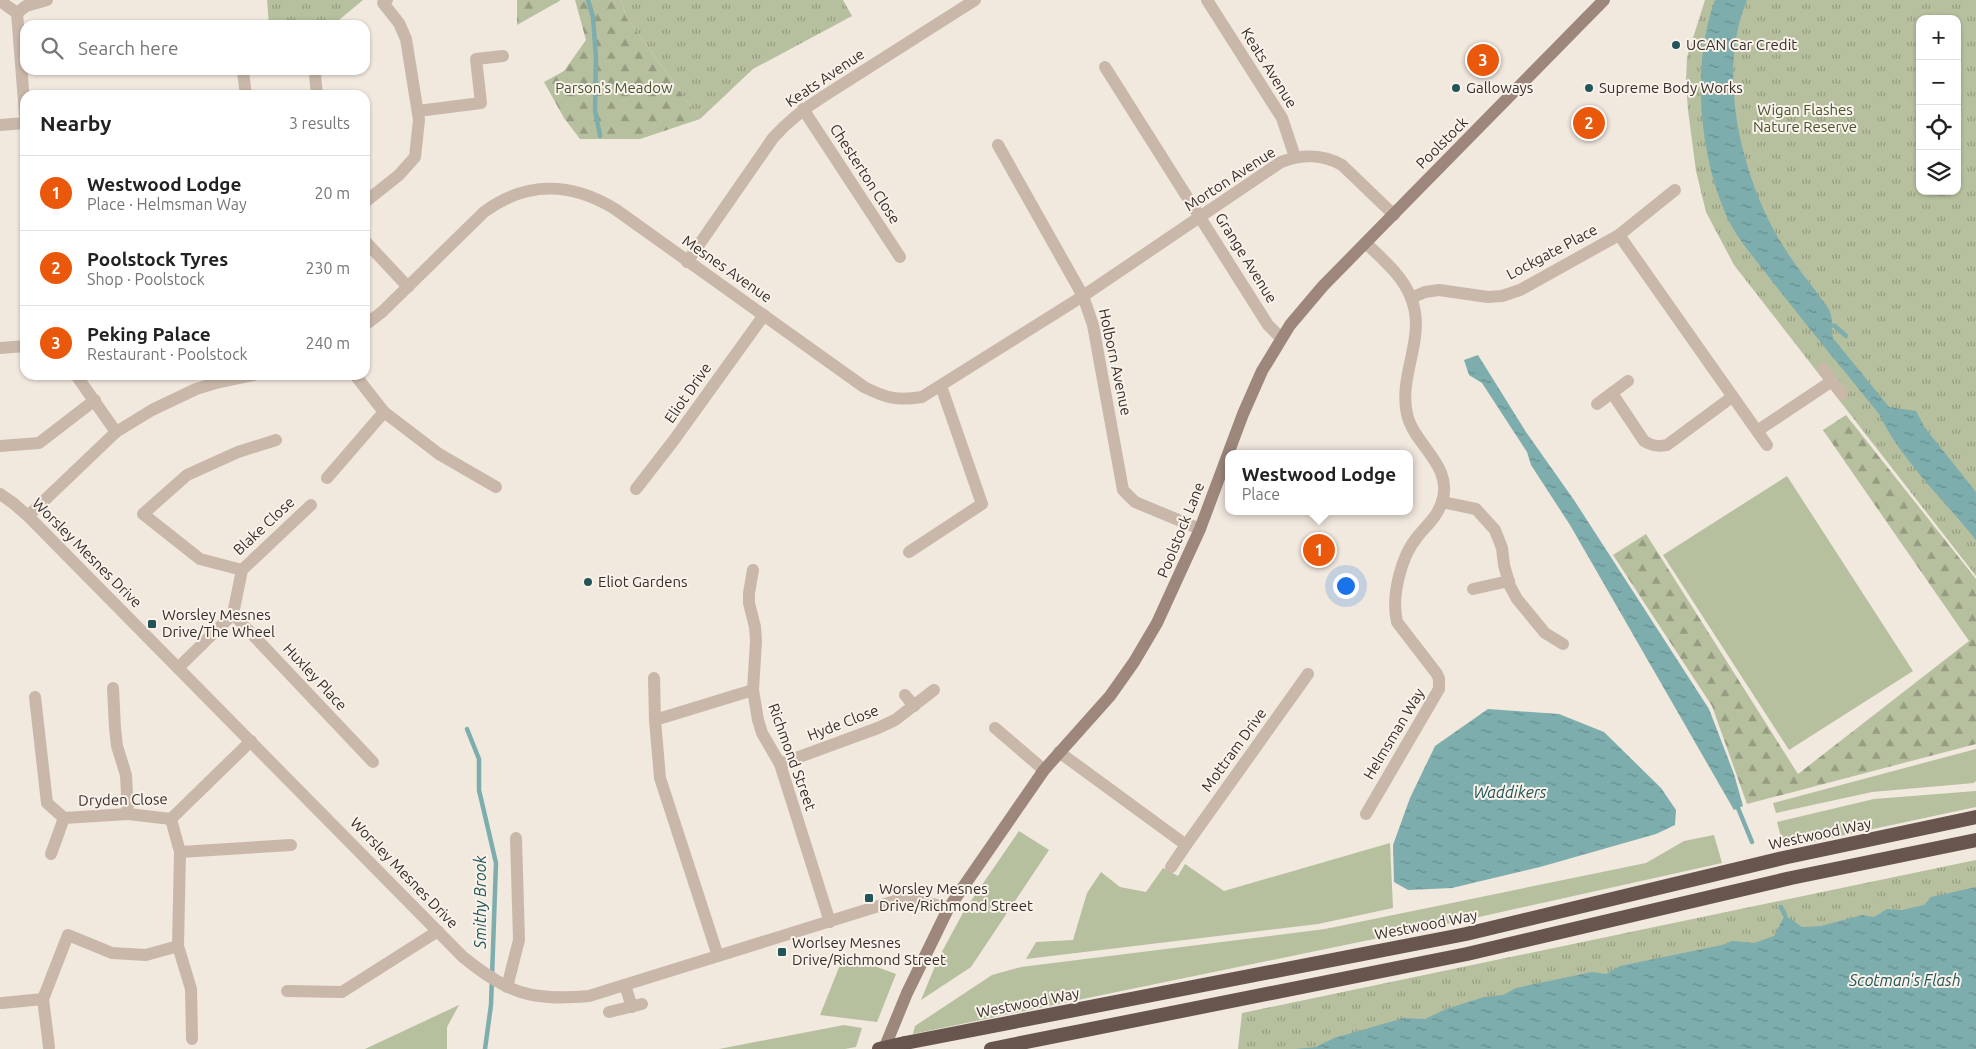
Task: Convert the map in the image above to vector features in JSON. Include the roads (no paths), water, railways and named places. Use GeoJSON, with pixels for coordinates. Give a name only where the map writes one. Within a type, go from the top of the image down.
{"type":"FeatureCollection","features":[{"type":"Feature","properties":{"kind":"highway","name":"Westwood Way"},"geometry":{"type":"LineString","coordinates":[[879,1049],[1466,934],[1783,858],[1976,817]]}},
{"type":"Feature","properties":{"kind":"highway"},"geometry":{"type":"LineString","coordinates":[[991,1049],[1467,954],[1791,878],[1976,840]]}},
{"type":"Feature","properties":{"kind":"main road","name":"Poolstock"},"geometry":{"type":"LineString","coordinates":[[1322,286],[1604,0]]}},
{"type":"Feature","properties":{"kind":"main road","name":"Poolstock Lane"},"geometry":{"type":"LineString","coordinates":[[1230,450],[1262,371],[1281,338],[1301,310],[1322,286]]}},
{"type":"Feature","properties":{"kind":"main road","name":"Poolstock Lane"},"geometry":{"type":"LineString","coordinates":[[884,1049],[907,993],[948,909],[1044,770],[1110,696],[1134,662],[1161,615],[1200,528],[1225,463]]}},
{"type":"Feature","properties":{"kind":"street"},"geometry":{"type":"LineString","coordinates":[[17,13],[26,6],[47,0]]}},
{"type":"Feature","properties":{"kind":"street"},"geometry":{"type":"LineString","coordinates":[[370,198],[399,175],[414,157],[419,120],[406,39],[399,23],[383,4],[387,0]]}},
{"type":"Feature","properties":{"kind":"street","name":"Keats Avenue"},"geometry":{"type":"LineString","coordinates":[[687,262],[773,138],[786,124],[804,109],[975,0]]}},
{"type":"Feature","properties":{"kind":"street","name":"Keats Avenue"},"geometry":{"type":"LineString","coordinates":[[1207,0],[1282,118],[1295,157]]}},
{"type":"Feature","properties":{"kind":"street"},"geometry":{"type":"LineString","coordinates":[[0,1],[17,13]]}},
{"type":"Feature","properties":{"kind":"street"},"geometry":{"type":"LineString","coordinates":[[17,13],[20,51]]}},
{"type":"Feature","properties":{"kind":"street"},"geometry":{"type":"LineString","coordinates":[[418,111],[481,103],[476,59],[503,56]]}},
{"type":"Feature","properties":{"kind":"street","name":"Grange Avenue"},"geometry":{"type":"LineString","coordinates":[[1105,67],[1268,325],[1281,338]]}},
{"type":"Feature","properties":{"kind":"street"},"geometry":{"type":"LineString","coordinates":[[22,75],[23,90]]}},
{"type":"Feature","properties":{"kind":"street"},"geometry":{"type":"LineString","coordinates":[[243,75],[245,90]]}},
{"type":"Feature","properties":{"kind":"street"},"geometry":{"type":"LineString","coordinates":[[314,75],[316,90]]}},
{"type":"Feature","properties":{"kind":"street","name":"Chesterton Close"},"geometry":{"type":"LineString","coordinates":[[804,109],[900,257]]}},
{"type":"Feature","properties":{"kind":"street"},"geometry":{"type":"LineString","coordinates":[[0,125],[20,123]]}},
{"type":"Feature","properties":{"kind":"street","name":"Holborn Avenue"},"geometry":{"type":"LineString","coordinates":[[998,144],[1083,296],[1093,325],[1123,490],[1135,502],[1200,528]]}},
{"type":"Feature","properties":{"kind":"street","name":"Morton Avenue"},"geometry":{"type":"LineString","coordinates":[[1083,296],[1281,162],[1295,157],[1320,156],[1342,164],[1394,215]]}},
{"type":"Feature","properties":{"kind":"street","name":"Mesnes Avenue"},"geometry":{"type":"LineString","coordinates":[[370,321],[408,287],[484,212],[504,199],[536,189],[568,190],[583,193],[602,201],[864,387],[892,399],[907,400],[922,397],[1083,296]]}},
{"type":"Feature","properties":{"kind":"street","name":"Lockgate Place"},"geometry":{"type":"LineString","coordinates":[[1412,298],[1425,292],[1439,290],[1453,290],[1488,297],[1502,296],[1520,290],[1619,235],[1675,190]]}},
{"type":"Feature","properties":{"kind":"street","name":"Lockgate Place"},"geometry":{"type":"LineString","coordinates":[[1619,235],[1767,446]]}},
{"type":"Feature","properties":{"kind":"street","name":"Helmsman Way"},"geometry":{"type":"LineString","coordinates":[[1366,243],[1403,281],[1412,298],[1417,325],[1407,378],[1407,415],[1413,428],[1437,462],[1442,474],[1444,489],[1442,502],[1435,517],[1408,550],[1402,564],[1395,612],[1397,622],[1437,674],[1439,689],[1366,814]]}},
{"type":"Feature","properties":{"kind":"street"},"geometry":{"type":"LineString","coordinates":[[370,246],[408,287]]}},
{"type":"Feature","properties":{"kind":"street","name":"Eliot Drive"},"geometry":{"type":"LineString","coordinates":[[636,489],[674,440],[764,315]]}},
{"type":"Feature","properties":{"kind":"street"},"geometry":{"type":"LineString","coordinates":[[0,348],[20,346]]}},
{"type":"Feature","properties":{"kind":"street"},"geometry":{"type":"LineString","coordinates":[[1823,369],[1842,394]]}},
{"type":"Feature","properties":{"kind":"street"},"geometry":{"type":"LineString","coordinates":[[80,380],[116,432]]}},
{"type":"Feature","properties":{"kind":"street"},"geometry":{"type":"LineString","coordinates":[[28,516],[116,432],[152,410],[188,392],[230,380]]}},
{"type":"Feature","properties":{"kind":"street"},"geometry":{"type":"LineString","coordinates":[[359,380],[384,412],[439,454],[496,487]]}},
{"type":"Feature","properties":{"kind":"street"},"geometry":{"type":"LineString","coordinates":[[1597,404],[1628,381]]}},
{"type":"Feature","properties":{"kind":"street"},"geometry":{"type":"LineString","coordinates":[[1758,431],[1832,381]]}},
{"type":"Feature","properties":{"kind":"street"},"geometry":{"type":"LineString","coordinates":[[909,552],[982,504],[941,386]]}},
{"type":"Feature","properties":{"kind":"street"},"geometry":{"type":"LineString","coordinates":[[1612,393],[1644,441],[1650,445],[1661,446],[1667,445],[1732,397]]}},
{"type":"Feature","properties":{"kind":"street"},"geometry":{"type":"LineString","coordinates":[[0,446],[39,443],[95,400]]}},
{"type":"Feature","properties":{"kind":"street"},"geometry":{"type":"LineString","coordinates":[[327,478],[384,412]]}},
{"type":"Feature","properties":{"kind":"street"},"geometry":{"type":"LineString","coordinates":[[242,570],[200,559],[143,514],[187,475],[238,452],[276,440]]}},
{"type":"Feature","properties":{"kind":"street","name":"Worsley Mesnes Drive"},"geometry":{"type":"LineString","coordinates":[[0,494],[28,516],[463,957],[483,973],[504,985],[531,995],[557,999],[589,996],[898,900],[925,901],[948,909]]}},
{"type":"Feature","properties":{"kind":"street"},"geometry":{"type":"LineString","coordinates":[[1442,502],[1476,509],[1495,530],[1502,548],[1509,582],[1517,599],[1543,637],[1563,644]]}},
{"type":"Feature","properties":{"kind":"street","name":"Blake Close"},"geometry":{"type":"LineString","coordinates":[[233,614],[242,570],[311,505]]}},
{"type":"Feature","properties":{"kind":"street","name":"Richmond Street"},"geometry":{"type":"LineString","coordinates":[[753,570],[749,593],[756,642],[753,690],[758,720],[762,733],[780,764],[830,922]]}},
{"type":"Feature","properties":{"kind":"street"},"geometry":{"type":"LineString","coordinates":[[1474,588],[1509,582]]}},
{"type":"Feature","properties":{"kind":"street"},"geometry":{"type":"LineString","coordinates":[[178,668],[233,614]]}},
{"type":"Feature","properties":{"kind":"street","name":"Huxley Place"},"geometry":{"type":"LineString","coordinates":[[233,614],[373,762]]}},
{"type":"Feature","properties":{"kind":"street","name":"Mottram Drive"},"geometry":{"type":"LineString","coordinates":[[1171,867],[1308,674]]}},
{"type":"Feature","properties":{"kind":"street"},"geometry":{"type":"LineString","coordinates":[[654,678],[655,720],[660,778],[718,956]]}},
{"type":"Feature","properties":{"kind":"street"},"geometry":{"type":"LineString","coordinates":[[113,688],[117,746],[126,776],[128,814]]}},
{"type":"Feature","properties":{"kind":"street"},"geometry":{"type":"LineString","coordinates":[[655,720],[753,690]]}},
{"type":"Feature","properties":{"kind":"street","name":"Hyde Close"},"geometry":{"type":"LineString","coordinates":[[780,764],[895,720],[934,690]]}},
{"type":"Feature","properties":{"kind":"street"},"geometry":{"type":"LineString","coordinates":[[905,695],[914,706]]}},
{"type":"Feature","properties":{"kind":"street","name":"Dryden Close"},"geometry":{"type":"LineString","coordinates":[[35,697],[47,803],[64,818],[128,814],[171,818],[251,741]]}},
{"type":"Feature","properties":{"kind":"street"},"geometry":{"type":"LineString","coordinates":[[995,728],[1044,770]]}},
{"type":"Feature","properties":{"kind":"street"},"geometry":{"type":"LineString","coordinates":[[1059,752],[1186,845]]}},
{"type":"Feature","properties":{"kind":"street"},"geometry":{"type":"LineString","coordinates":[[52,854],[64,818]]}},
{"type":"Feature","properties":{"kind":"street"},"geometry":{"type":"LineString","coordinates":[[171,818],[180,852],[178,946],[191,989],[192,1039]]}},
{"type":"Feature","properties":{"kind":"street"},"geometry":{"type":"LineString","coordinates":[[504,985],[519,940],[516,838]]}},
{"type":"Feature","properties":{"kind":"street"},"geometry":{"type":"LineString","coordinates":[[180,852],[291,845]]}},
{"type":"Feature","properties":{"kind":"street"},"geometry":{"type":"LineString","coordinates":[[288,990],[342,992],[438,931]]}},
{"type":"Feature","properties":{"kind":"street"},"geometry":{"type":"LineString","coordinates":[[49,1047],[43,999],[68,934],[112,953],[146,954],[178,946]]}},
{"type":"Feature","properties":{"kind":"street"},"geometry":{"type":"LineString","coordinates":[[609,1012],[637,1006],[625,986]]}},
{"type":"Feature","properties":{"kind":"street"},"geometry":{"type":"LineString","coordinates":[[2,1003],[43,999]]}},
{"type":"Feature","properties":{"kind":"water"},"geometry":{"type":"Polygon","coordinates":[[[1715,0],[1747,0],[1738,28],[1734,57],[1734,88],[1743,150],[1763,208],[1794,263],[1829,309],[1833,338],[1889,407],[1916,411],[1925,428],[1976,492],[1976,540],[1911,464],[1888,431],[1879,414],[1750,253],[1728,219],[1710,168],[1702,110],[1703,52],[1707,25],[1715,0]]]}},
{"type":"Feature","properties":{"kind":"water"},"geometry":{"type":"Polygon","coordinates":[[[1478,355],[1526,432],[1574,500],[1709,709],[1734,774],[1743,806],[1734,810],[1570,525],[1531,465],[1527,452],[1482,383],[1469,375],[1464,360],[1478,355]]]}},
{"type":"Feature","properties":{"kind":"water","name":"Waddikers"},"geometry":{"type":"Polygon","coordinates":[[[1488,709],[1559,714],[1604,732],[1661,788],[1676,810],[1675,825],[1656,834],[1540,867],[1452,888],[1408,890],[1394,882],[1393,845],[1410,798],[1435,746],[1488,709]]]}},
{"type":"Feature","properties":{"kind":"water","name":"Scotman's Flash"},"geometry":{"type":"Polygon","coordinates":[[[1976,887],[1976,1049],[1295,1049],[1316,1047],[1334,1038],[1404,1018],[1425,1019],[1446,1009],[1484,997],[1503,995],[1516,988],[1592,972],[1606,974],[1620,966],[1722,945],[1733,941],[1754,943],[1774,936],[1785,915],[1802,927],[1821,926],[1862,915],[1874,917],[1887,909],[1902,910],[1924,905],[1931,897],[1976,887]]]}},
{"type":"Feature","properties":{"kind":"waterway","name":"Smithy Brook"},"geometry":{"type":"LineString","coordinates":[[588,0],[593,17],[596,59],[595,110],[600,136]]}},
{"type":"Feature","properties":{"kind":"waterway"},"geometry":{"type":"LineString","coordinates":[[1825,324],[1835,326],[1846,336]]}},
{"type":"Feature","properties":{"kind":"waterway","name":"Smithy Brook"},"geometry":{"type":"LineString","coordinates":[[467,729],[479,759],[479,790],[496,863],[491,1005],[485,1049]]}},
{"type":"Feature","properties":{"kind":"waterway"},"geometry":{"type":"LineString","coordinates":[[1738,808],[1752,842]]}},
{"type":"Feature","properties":{"kind":"waterway"},"geometry":{"type":"LineString","coordinates":[[1781,907],[1785,915]]}},
{"type":"Feature","properties":{"kind":"place","name":"UCAN Car Credit"},"geometry":{"type":"Point","coordinates":[1676,45]}},
{"type":"Feature","properties":{"kind":"place","name":"Peking Palace"},"geometry":{"type":"Point","coordinates":[1483,60]}},
{"type":"Feature","properties":{"kind":"place","name":"Galloways"},"geometry":{"type":"Point","coordinates":[1456,88]}},
{"type":"Feature","properties":{"kind":"place","name":"Supreme Body Works"},"geometry":{"type":"Point","coordinates":[1589,88]}},
{"type":"Feature","properties":{"kind":"place","name":"Poolstock Tyres"},"geometry":{"type":"Point","coordinates":[1589,123]}},
{"type":"Feature","properties":{"kind":"place","name":"Westwood Lodge"},"geometry":{"type":"Point","coordinates":[1319,550]}},
{"type":"Feature","properties":{"kind":"place","name":"Eliot Gardens"},"geometry":{"type":"Point","coordinates":[588,582]}},
{"type":"Feature","properties":{"kind":"place","name":"Worsley Mesnes Drive/The Wheel"},"geometry":{"type":"Point","coordinates":[152,624]}},
{"type":"Feature","properties":{"kind":"place","name":"Worsley Mesnes Drive/Richmond Street"},"geometry":{"type":"Point","coordinates":[869,898]}},
{"type":"Feature","properties":{"kind":"place","name":"Worlsey Mesnes Drive/Richmond Street"},"geometry":{"type":"Point","coordinates":[782,952]}},
{"type":"Feature","properties":{"kind":"park label","name":"Parson's Meadow"},"geometry":{"type":"Point","coordinates":[614,88]}},
{"type":"Feature","properties":{"kind":"park label","name":"Wigan Flashes Nature Reserve"},"geometry":{"type":"Point","coordinates":[1805,118]}}]}
